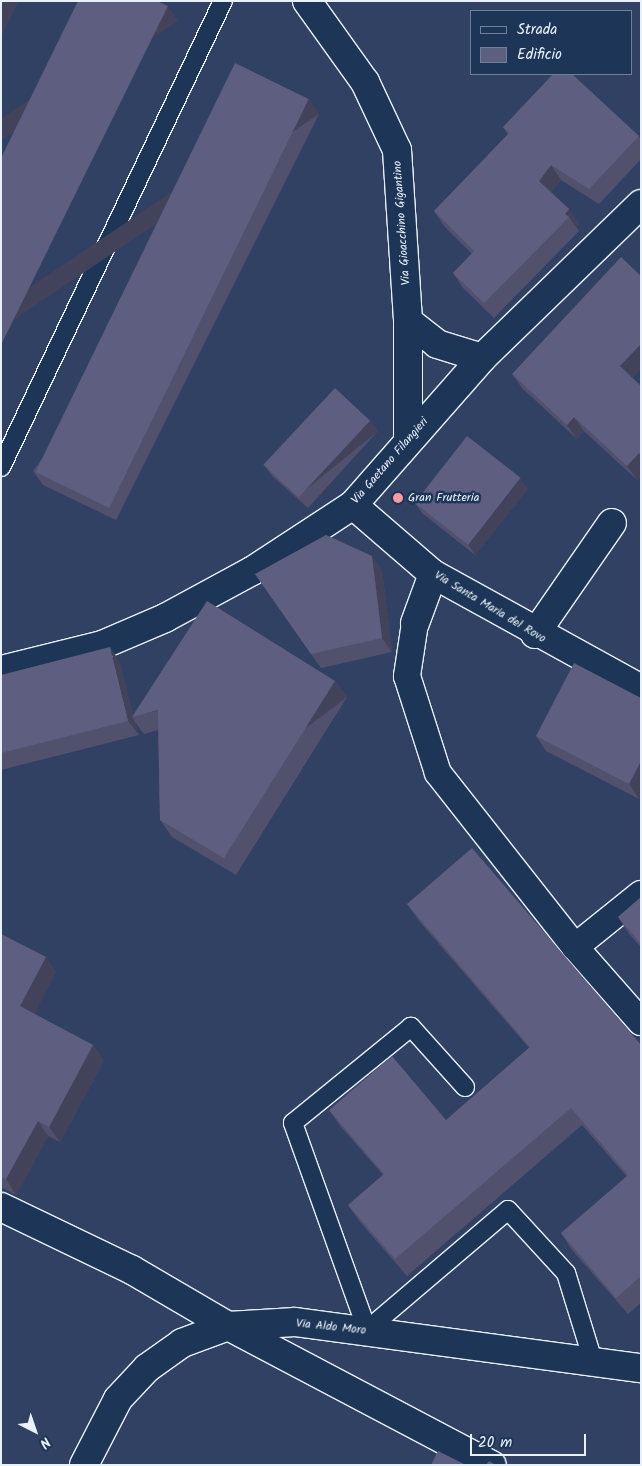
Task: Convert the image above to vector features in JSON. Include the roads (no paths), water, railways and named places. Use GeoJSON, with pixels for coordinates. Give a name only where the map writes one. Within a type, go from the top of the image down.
{"type":"FeatureCollection","features":[{"type":"Feature","properties":{"kind":"street","name":"Via Gioacchino Gigantino"},"geometry":{"type":"LineString","coordinates":[[307,1],[365,82],[397,150],[408,321],[408,441]]}},
{"type":"Feature","properties":{"kind":"street","name":"Via Gaetano Filangieri"},"geometry":{"type":"LineString","coordinates":[[1,670],[102,645],[165,618],[252,571],[354,505],[482,358],[641,204]]}},
{"type":"Feature","properties":{"kind":"street"},"geometry":{"type":"LineString","coordinates":[[408,321],[437,344],[482,358]]}},
{"type":"Feature","properties":{"kind":"street","name":"Via Santa Maria del Rovo"},"geometry":{"type":"LineString","coordinates":[[354,505],[433,574],[535,634],[641,689]]}},
{"type":"Feature","properties":{"kind":"street"},"geometry":{"type":"LineString","coordinates":[[535,634],[612,523]]}},
{"type":"Feature","properties":{"kind":"street"},"geometry":{"type":"LineString","coordinates":[[433,574],[415,623],[407,676],[438,773],[575,947],[641,1022]]}},
{"type":"Feature","properties":{"kind":"street"},"geometry":{"type":"LineString","coordinates":[[575,947],[641,894]]}},
{"type":"Feature","properties":{"kind":"street"},"geometry":{"type":"LineString","coordinates":[[1,1207],[132,1270],[228,1326],[492,1465]]}},
{"type":"Feature","properties":{"kind":"street","name":"Via Aldo Moro"},"geometry":{"type":"LineString","coordinates":[[84,1465],[118,1398],[147,1368],[182,1342],[228,1326],[295,1322],[367,1330],[641,1368]]}},
{"type":"Feature","properties":{"kind":"lane"},"geometry":{"type":"LineString","coordinates":[[1,467],[223,1]]}},
{"type":"Feature","properties":{"kind":"lane"},"geometry":{"type":"LineString","coordinates":[[464,1087],[411,1028],[293,1123],[367,1330],[508,1210],[566,1273],[593,1361]]}},
{"type":"Feature","properties":{"kind":"place","name":"Gran Frutteria"},"geometry":{"type":"Point","coordinates":[398,498]}}]}
